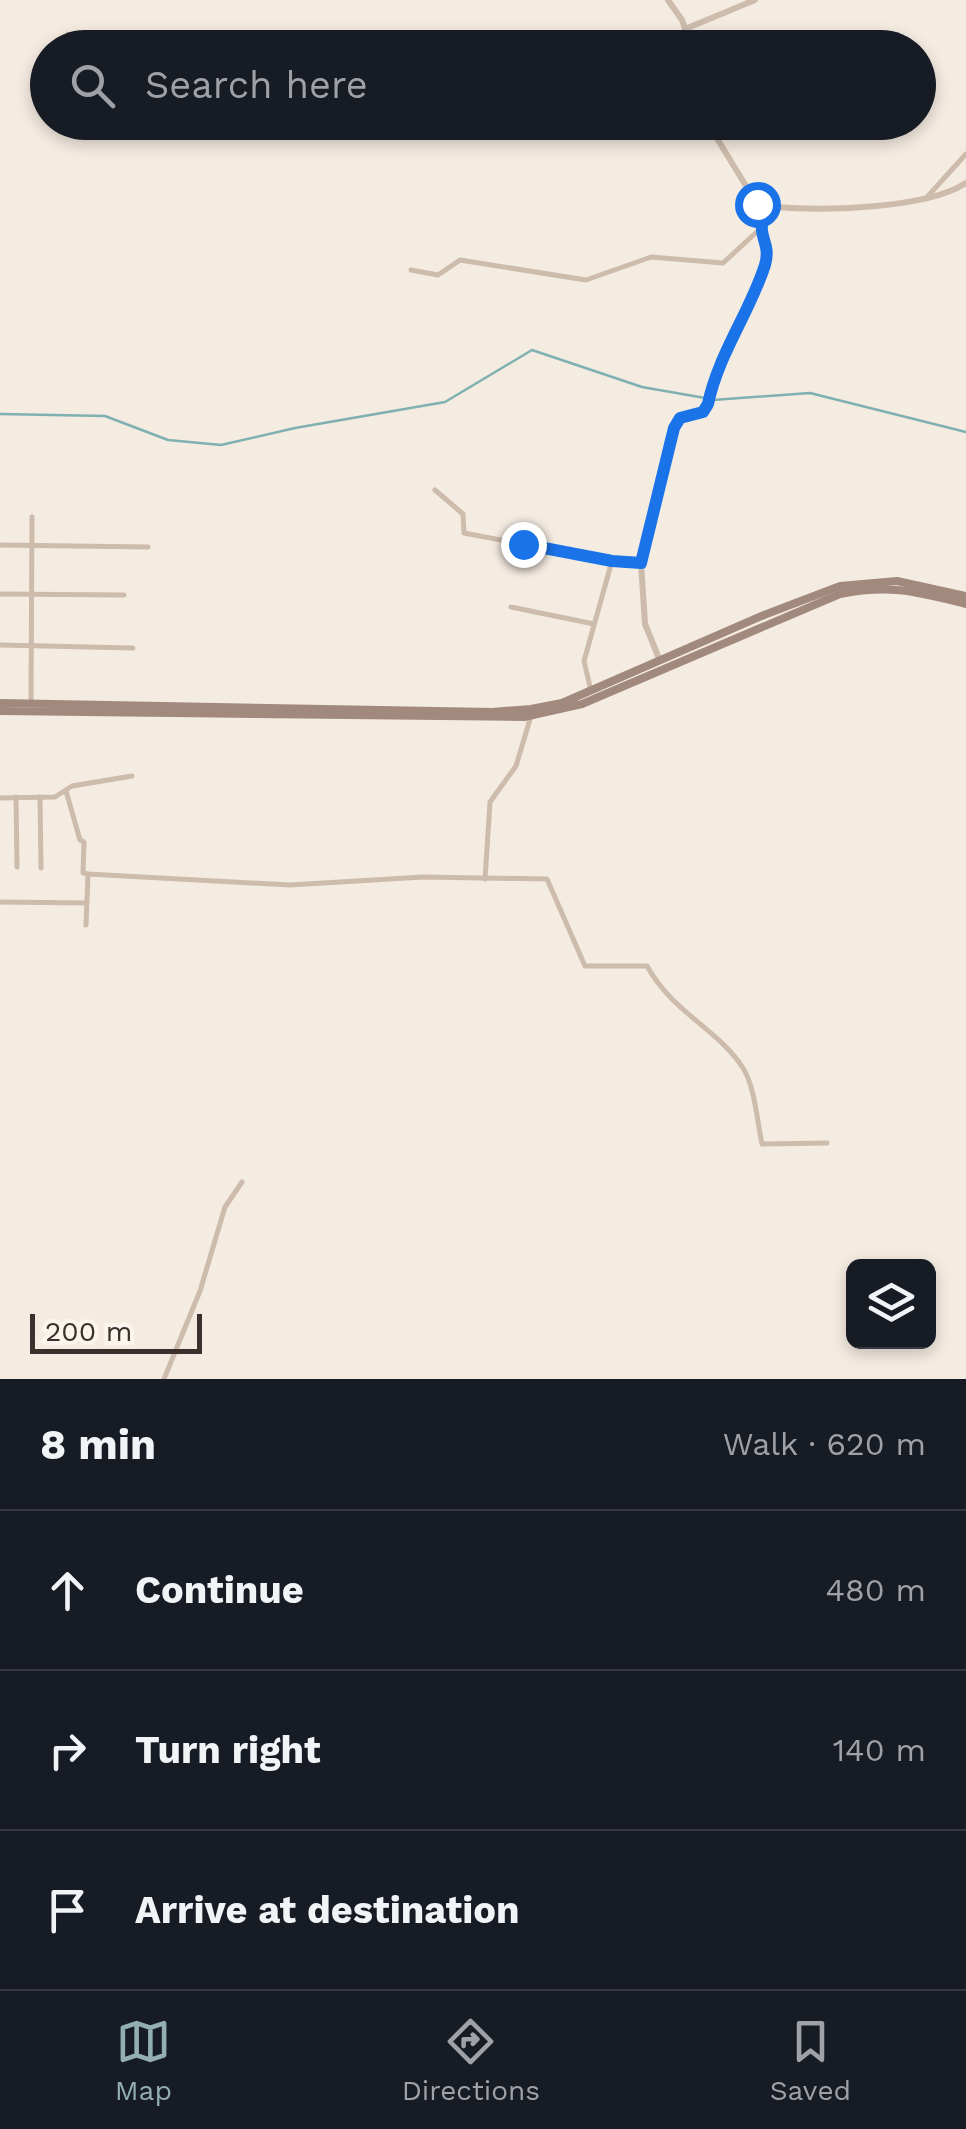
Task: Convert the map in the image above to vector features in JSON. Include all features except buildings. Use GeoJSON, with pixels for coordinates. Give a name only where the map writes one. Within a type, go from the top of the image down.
{"type":"FeatureCollection","features":[{"type":"Feature","properties":{"kind":"main road"},"geometry":{"type":"LineString","coordinates":[[0,703],[492,712],[531,709],[591,692],[840,586],[897,582],[966,596]]}},
{"type":"Feature","properties":{"kind":"main road"},"geometry":{"type":"LineString","coordinates":[[0,712],[482,719],[531,716],[582,704],[840,594],[898,588],[966,604]]}},
{"type":"Feature","properties":{"kind":"street"},"geometry":{"type":"LineString","coordinates":[[668,0],[685,29],[755,0]]}},
{"type":"Feature","properties":{"kind":"street"},"geometry":{"type":"LineString","coordinates":[[720,140],[757,204],[772,208],[804,210],[890,204],[953,192],[966,183]]}},
{"type":"Feature","properties":{"kind":"street"},"geometry":{"type":"LineString","coordinates":[[928,196],[966,154]]}},
{"type":"Feature","properties":{"kind":"street"},"geometry":{"type":"LineString","coordinates":[[660,661],[645,624],[641,563],[674,428],[680,418],[703,412],[736,331],[754,300],[768,254],[760,229],[762,218],[772,208]]}},
{"type":"Feature","properties":{"kind":"street"},"geometry":{"type":"LineString","coordinates":[[412,270],[438,274],[460,260],[586,280],[650,257],[723,263],[760,229]]}},
{"type":"Feature","properties":{"kind":"street"},"geometry":{"type":"LineString","coordinates":[[434,490],[464,514],[464,533],[641,563]]}},
{"type":"Feature","properties":{"kind":"street"},"geometry":{"type":"LineString","coordinates":[[31,704],[32,517]]}},
{"type":"Feature","properties":{"kind":"street"},"geometry":{"type":"LineString","coordinates":[[0,545],[148,546]]}},
{"type":"Feature","properties":{"kind":"street"},"geometry":{"type":"LineString","coordinates":[[591,692],[584,661],[612,561]]}},
{"type":"Feature","properties":{"kind":"street"},"geometry":{"type":"LineString","coordinates":[[0,594],[124,594]]}},
{"type":"Feature","properties":{"kind":"street"},"geometry":{"type":"LineString","coordinates":[[512,607],[594,624]]}},
{"type":"Feature","properties":{"kind":"street"},"geometry":{"type":"LineString","coordinates":[[0,645],[133,648]]}},
{"type":"Feature","properties":{"kind":"street"},"geometry":{"type":"LineString","coordinates":[[485,878],[490,802],[516,766],[531,716]]}},
{"type":"Feature","properties":{"kind":"street"},"geometry":{"type":"LineString","coordinates":[[0,798],[55,797],[72,786],[132,776]]}},
{"type":"Feature","properties":{"kind":"street"},"geometry":{"type":"LineString","coordinates":[[66,791],[80,840],[84,842],[83,873],[88,874],[290,884],[423,877],[547,879],[586,966],[647,966],[660,988],[730,1052],[745,1071],[762,1144],[827,1143]]}},
{"type":"Feature","properties":{"kind":"street"},"geometry":{"type":"LineString","coordinates":[[40,797],[41,868]]}},
{"type":"Feature","properties":{"kind":"street"},"geometry":{"type":"LineString","coordinates":[[16,798],[18,867]]}},
{"type":"Feature","properties":{"kind":"street"},"geometry":{"type":"LineString","coordinates":[[86,925],[88,874]]}},
{"type":"Feature","properties":{"kind":"street"},"geometry":{"type":"LineString","coordinates":[[0,902],[87,903]]}},
{"type":"Feature","properties":{"kind":"street"},"geometry":{"type":"LineString","coordinates":[[164,1379],[200,1291],[225,1207],[242,1182]]}},
{"type":"Feature","properties":{"kind":"waterway"},"geometry":{"type":"LineString","coordinates":[[0,414],[105,416],[168,440],[221,445],[445,402],[532,350],[642,387],[705,398]]}},
{"type":"Feature","properties":{"kind":"waterway"},"geometry":{"type":"LineString","coordinates":[[713,400],[810,393],[966,432]]}},
{"type":"Feature","properties":{"kind":"route"},"geometry":{"type":"LineString","coordinates":[[523,544],[641,563],[674,428],[680,418],[703,412],[708,404],[736,331],[754,300],[768,254],[760,229],[762,218],[772,208],[757,204]]}}]}
